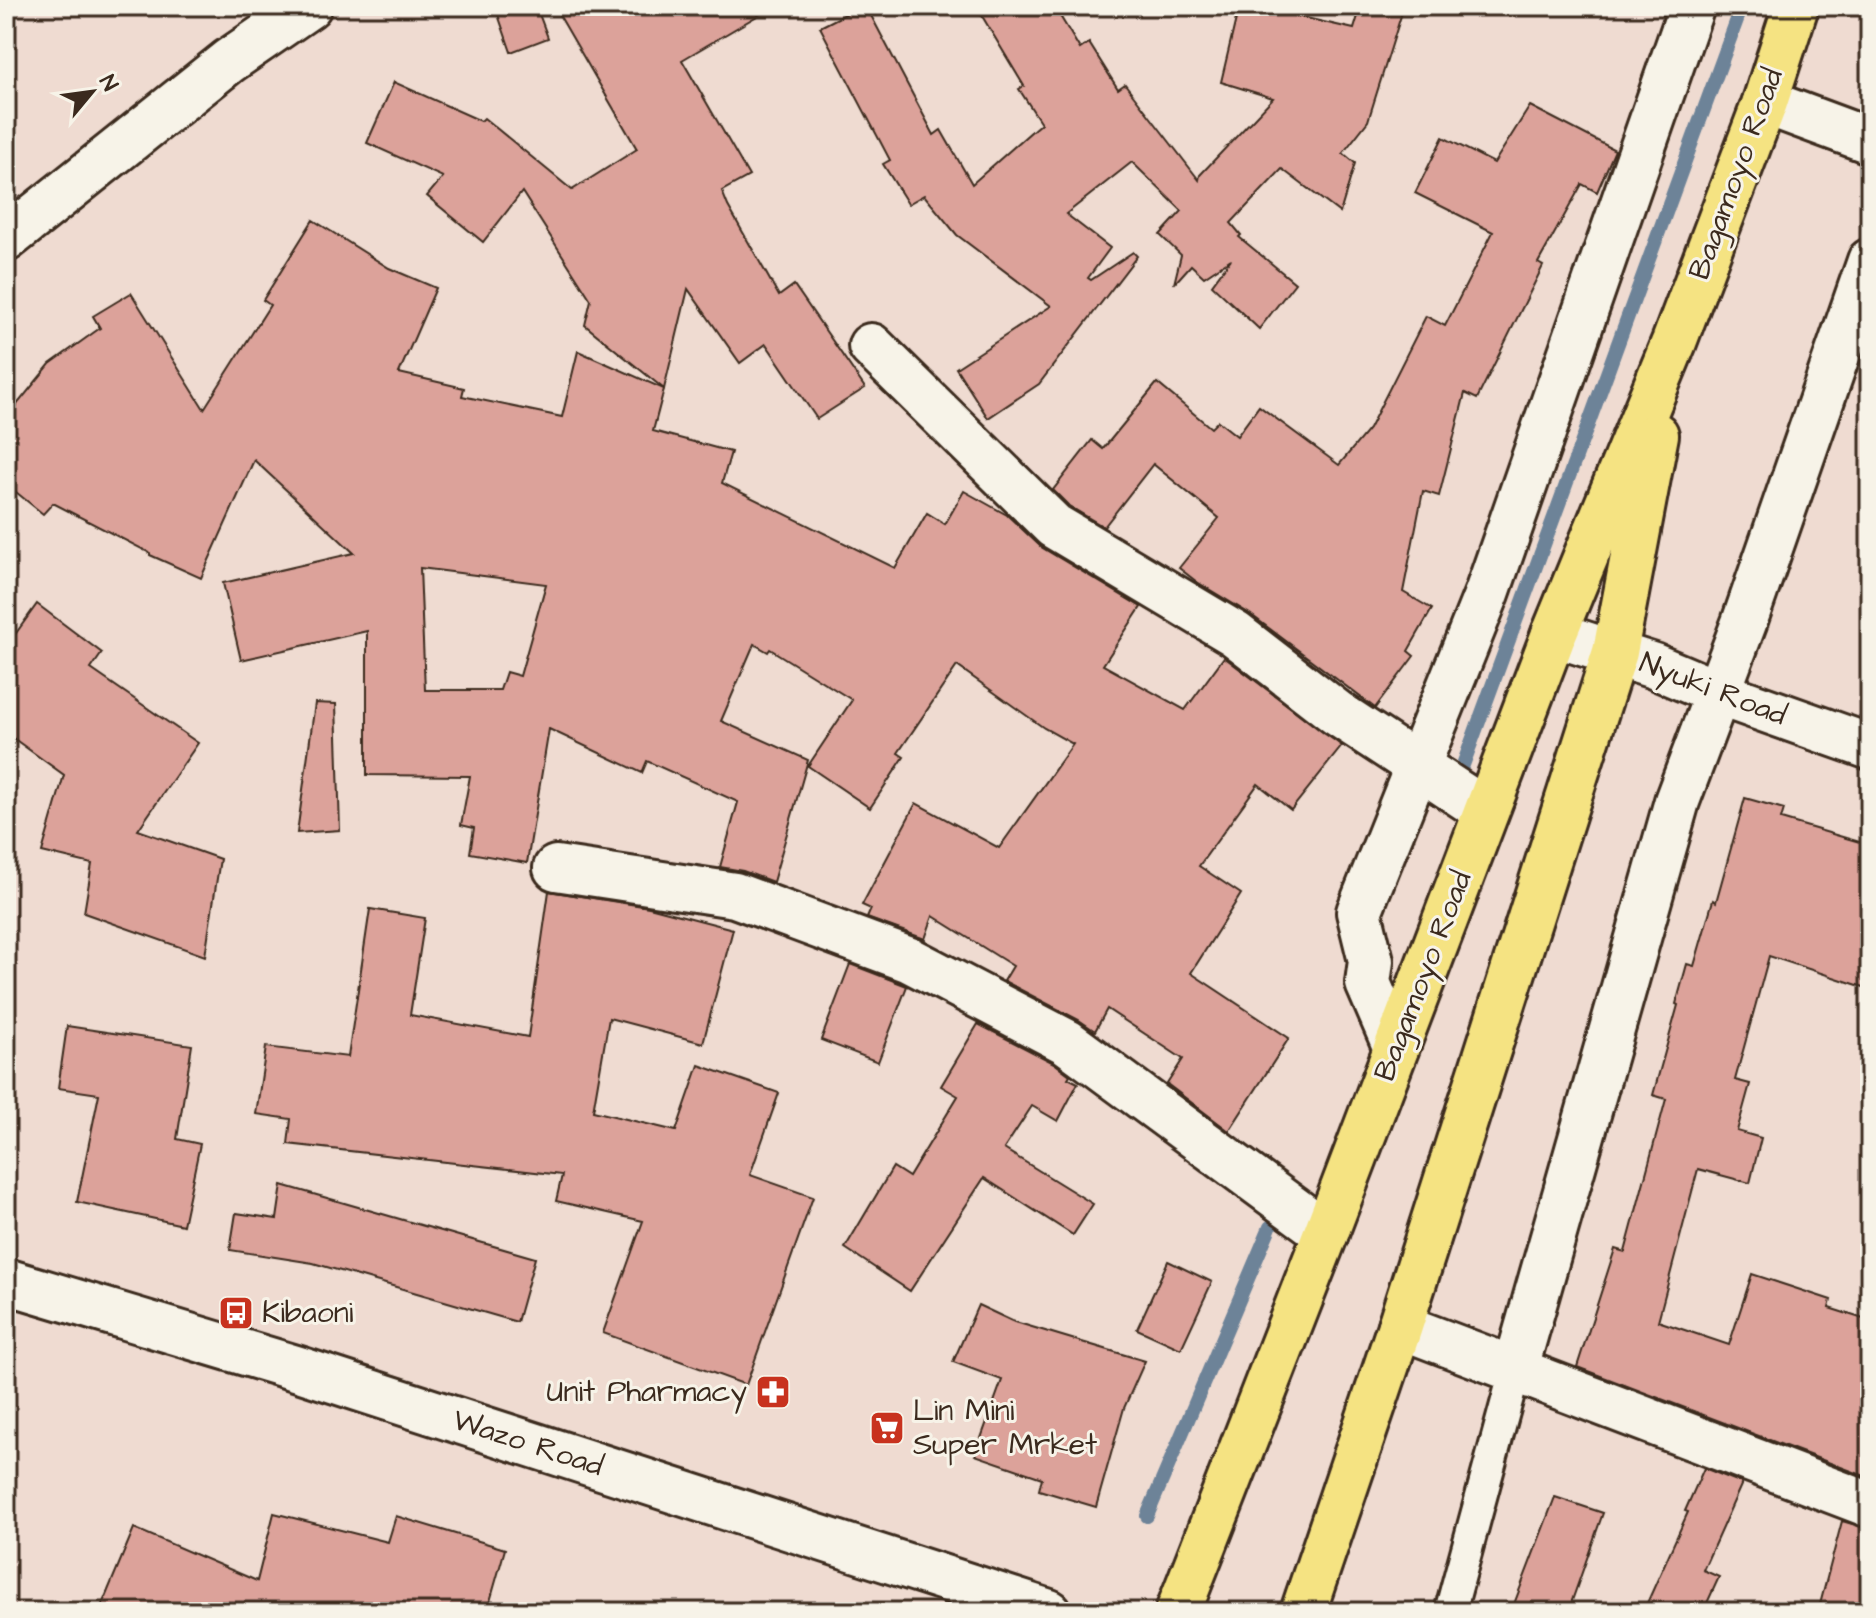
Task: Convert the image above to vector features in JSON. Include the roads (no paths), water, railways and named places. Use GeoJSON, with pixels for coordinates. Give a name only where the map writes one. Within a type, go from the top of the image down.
{"type":"FeatureCollection","features":[{"type":"Feature","properties":{"kind":"highway","name":"Bagamoyo Road"},"geometry":{"type":"LineString","coordinates":[[1178,1612],[1554,634],[1674,342],[1765,102],[1796,6]]}},
{"type":"Feature","properties":{"kind":"highway","name":"Bagamoyo Road"},"geometry":{"type":"LineString","coordinates":[[1303,1612],[1400,1326],[1615,652],[1674,342]]}},
{"type":"Feature","properties":{"kind":"street"},"geometry":{"type":"LineString","coordinates":[[6,239],[229,61],[309,6]]}},
{"type":"Feature","properties":{"kind":"street"},"geometry":{"type":"LineString","coordinates":[[1396,1048],[1368,983],[1371,961],[1359,912],[1487,593],[1692,6]]}},
{"type":"Feature","properties":{"kind":"street"},"geometry":{"type":"LineString","coordinates":[[1765,102],[1870,141]]}},
{"type":"Feature","properties":{"kind":"street"},"geometry":{"type":"LineString","coordinates":[[1515,1371],[1677,801],[1870,261]]}},
{"type":"Feature","properties":{"kind":"street"},"geometry":{"type":"LineString","coordinates":[[871,346],[1054,526],[1235,634],[1337,713],[1486,811]]}},
{"type":"Feature","properties":{"kind":"street","name":"Nyuki Road"},"geometry":{"type":"LineString","coordinates":[[1554,634],[1615,652],[1718,693],[1870,747]]}},
{"type":"Feature","properties":{"kind":"street"},"geometry":{"type":"LineString","coordinates":[[556,868],[735,895],[910,960],[1067,1042],[1326,1233]]}},
{"type":"Feature","properties":{"kind":"street","name":"Wazo Road"},"geometry":{"type":"LineString","coordinates":[[6,1281],[315,1374],[961,1599],[1049,1612]]}},
{"type":"Feature","properties":{"kind":"street"},"geometry":{"type":"LineString","coordinates":[[1400,1326],[1870,1505]]}},
{"type":"Feature","properties":{"kind":"lane"},"geometry":{"type":"LineString","coordinates":[[1450,1612],[1515,1371]]}},
{"type":"Feature","properties":{"kind":"waterway"},"geometry":{"type":"LineString","coordinates":[[1463,765],[1742,6]]}},
{"type":"Feature","properties":{"kind":"waterway"},"geometry":{"type":"LineString","coordinates":[[1147,1516],[1270,1227]]}},
{"type":"Feature","properties":{"kind":"place","name":"Kibaoni"},"geometry":{"type":"Point","coordinates":[236,1313]}},
{"type":"Feature","properties":{"kind":"place","name":"Unit Pharmacy"},"geometry":{"type":"Point","coordinates":[773,1392]}},
{"type":"Feature","properties":{"kind":"place","name":"Lin Mini Super Mrket"},"geometry":{"type":"Point","coordinates":[887,1428]}}]}
